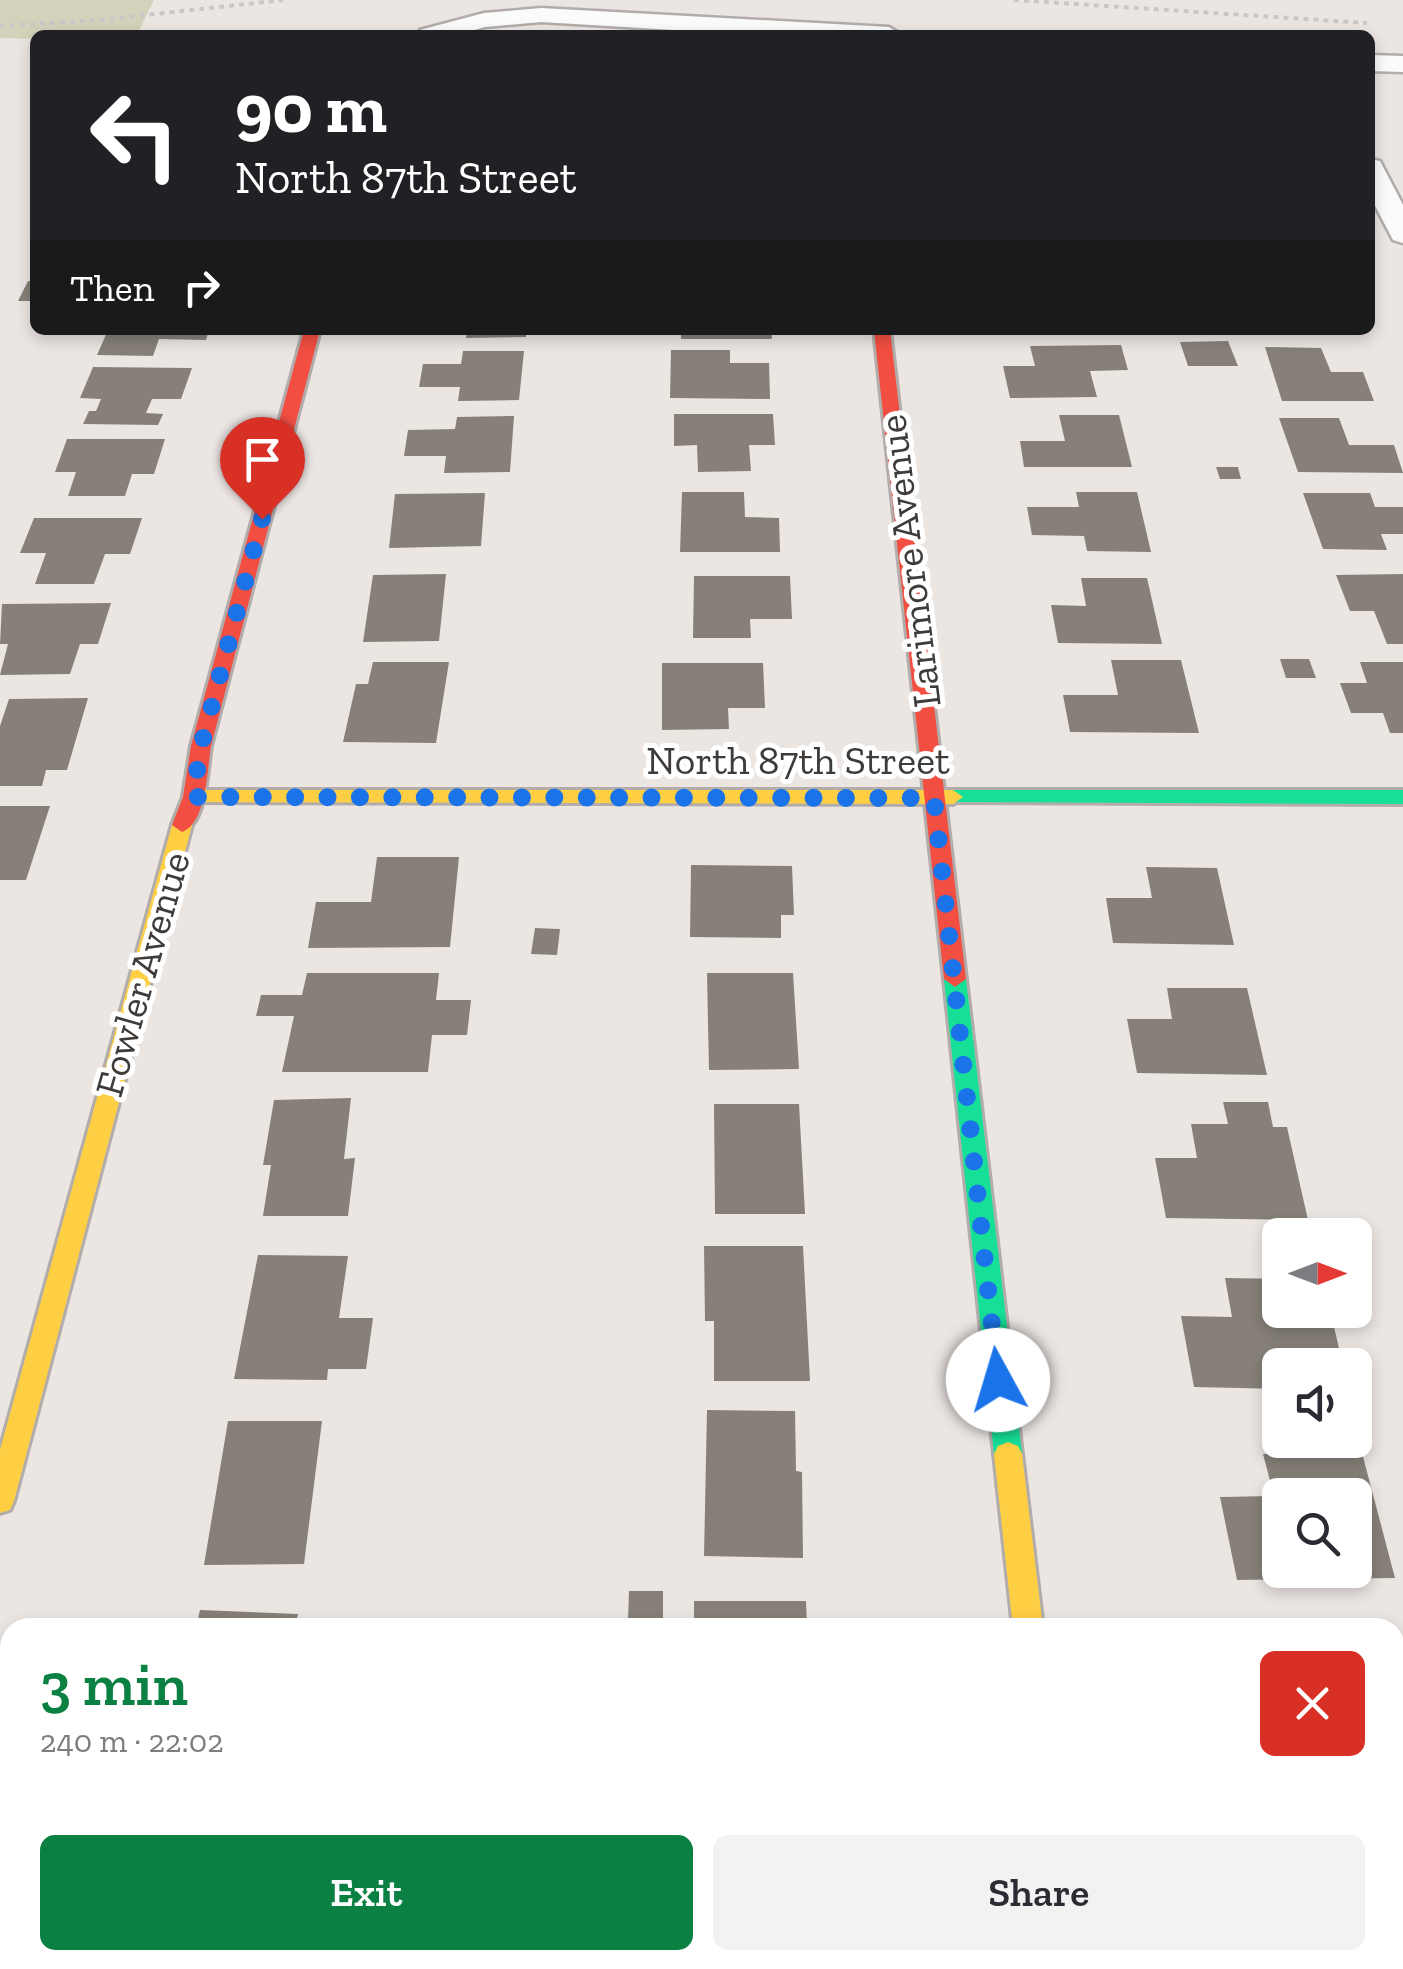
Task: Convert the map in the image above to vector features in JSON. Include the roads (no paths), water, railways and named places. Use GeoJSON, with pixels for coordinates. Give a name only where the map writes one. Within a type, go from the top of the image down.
{"type":"FeatureCollection","features":[{"type":"Feature","properties":{"kind":"street"},"geometry":{"type":"LineString","coordinates":[[446,30],[484,20],[541,15],[788,30]]}},
{"type":"Feature","properties":{"kind":"street"},"geometry":{"type":"LineString","coordinates":[[1375,63],[1403,64]]}},
{"type":"Feature","properties":{"kind":"street"},"geometry":{"type":"LineString","coordinates":[[1375,177],[1403,234]]}},
{"type":"Feature","properties":{"kind":"street","name":"Fowler Avenue"},"geometry":{"type":"LineString","coordinates":[[2,1476],[174,844],[182,834],[193,797],[201,746],[311,335]]}},
{"type":"Feature","properties":{"kind":"street","name":"Larimore Avenue"},"geometry":{"type":"LineString","coordinates":[[883,335],[1027,1618]]}},
{"type":"Feature","properties":{"kind":"street","name":"North 87th Street"},"geometry":{"type":"LineString","coordinates":[[193,797],[1403,797]]}}]}
